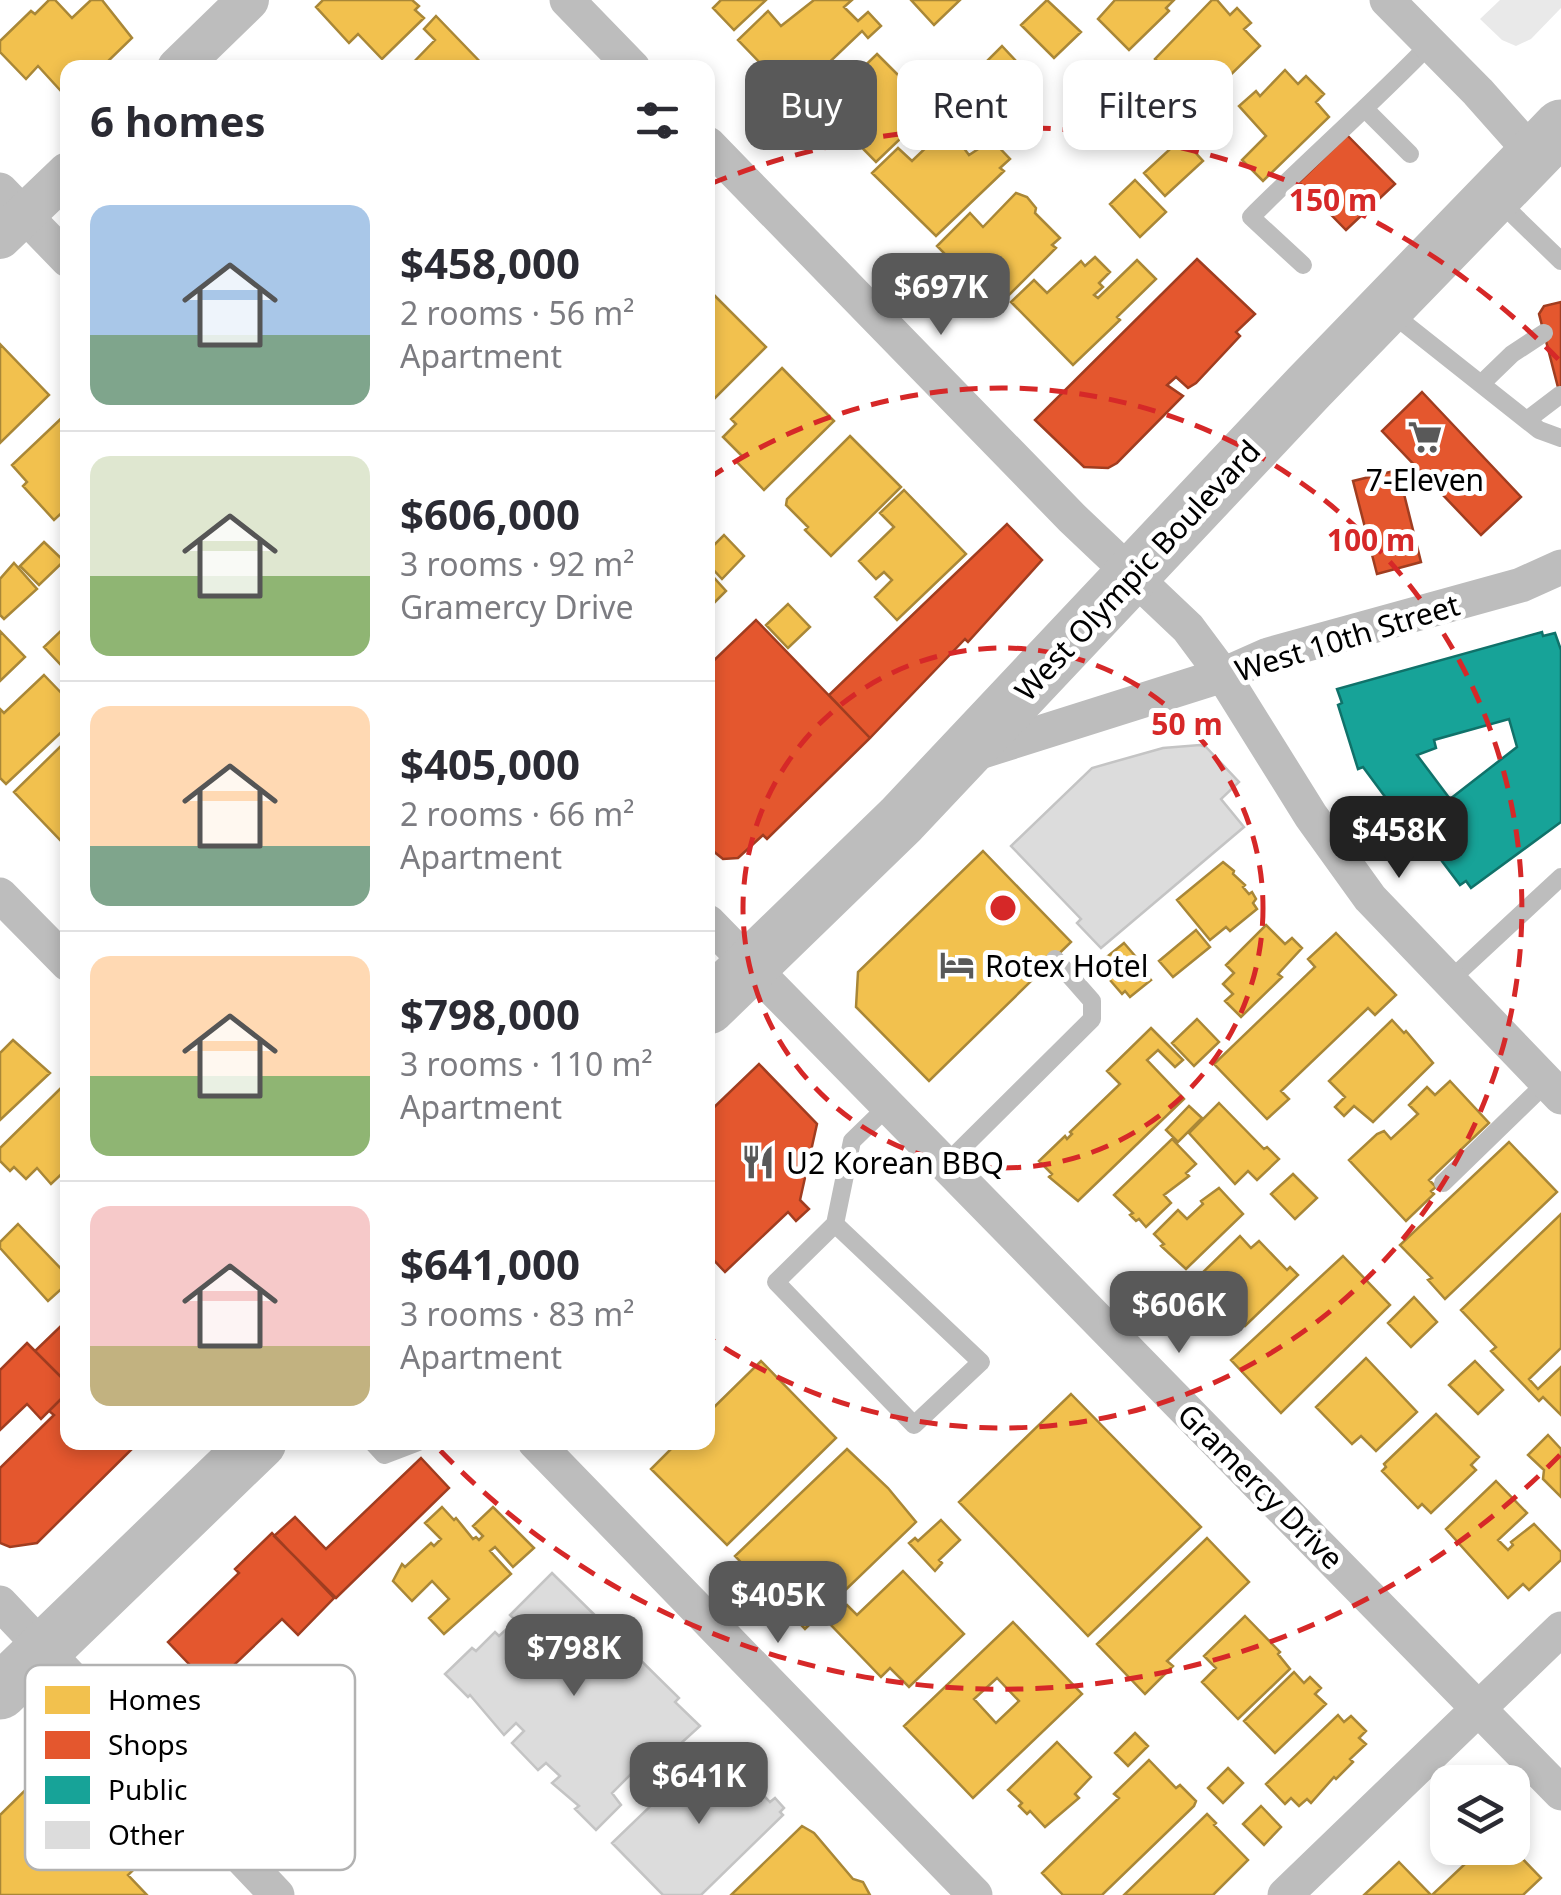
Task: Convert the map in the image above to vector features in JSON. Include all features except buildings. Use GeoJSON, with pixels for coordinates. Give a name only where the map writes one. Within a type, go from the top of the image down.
{"type":"FeatureCollection","features":[{"type":"Feature","properties":{"kind":"main road","name":"West Olympic Boulevard"},"geometry":{"type":"LineString","coordinates":[[715,1000],[902,820],[1494,196],[1552,148]]}},
{"type":"Feature","properties":{"kind":"main road"},"geometry":{"type":"LineString","coordinates":[[28,1665],[251,1450]]}},
{"type":"Feature","properties":{"kind":"main road"},"geometry":{"type":"LineString","coordinates":[[0,1692],[25,1668]]}},
{"type":"Feature","properties":{"kind":"street"},"geometry":{"type":"LineString","coordinates":[[186,60],[248,0]]}},
{"type":"Feature","properties":{"kind":"street"},"geometry":{"type":"LineString","coordinates":[[567,0],[624,60]]}},
{"type":"Feature","properties":{"kind":"street"},"geometry":{"type":"LineString","coordinates":[[1386,0],[1430,44],[1552,148]]}},
{"type":"Feature","properties":{"kind":"street"},"geometry":{"type":"LineString","coordinates":[[715,151],[1072,518],[1188,628],[1223,675],[1311,816],[1370,898],[1554,1090]]}},
{"type":"Feature","properties":{"kind":"street"},"geometry":{"type":"LineString","coordinates":[[60,179],[8,215],[60,254]]}},
{"type":"Feature","properties":{"kind":"street","name":"West 10th Street"},"geometry":{"type":"LineString","coordinates":[[960,758],[1223,675],[1268,655],[1521,585],[1561,566]]}},
{"type":"Feature","properties":{"kind":"street"},"geometry":{"type":"LineString","coordinates":[[0,895],[60,956]]}},
{"type":"Feature","properties":{"kind":"street","name":"Gramercy Drive"},"geometry":{"type":"LineString","coordinates":[[715,930],[1561,1792]]}},
{"type":"Feature","properties":{"kind":"street"},"geometry":{"type":"LineString","coordinates":[[543,1450],[974,1895]]}},
{"type":"Feature","properties":{"kind":"street"},"geometry":{"type":"LineString","coordinates":[[0,1603],[58,1665]]}},
{"type":"Feature","properties":{"kind":"street"},"geometry":{"type":"LineString","coordinates":[[1285,1895],[1561,1629]]}},
{"type":"Feature","properties":{"kind":"street"},"geometry":{"type":"LineString","coordinates":[[254,1870],[277,1895]]}},
{"type":"Feature","properties":{"kind":"lane"},"geometry":{"type":"LineString","coordinates":[[1303,265],[1251,217],[1430,44]]}},
{"type":"Feature","properties":{"kind":"lane"},"geometry":{"type":"LineString","coordinates":[[1366,110],[1410,154]]}},
{"type":"Feature","properties":{"kind":"lane"},"geometry":{"type":"LineString","coordinates":[[1494,196],[1561,261]]}},
{"type":"Feature","properties":{"kind":"lane"},"geometry":{"type":"LineString","coordinates":[[1386,309],[1539,430],[1561,438]]}},
{"type":"Feature","properties":{"kind":"lane"},"geometry":{"type":"LineString","coordinates":[[1481,384],[1512,354],[1544,333]]}},
{"type":"Feature","properties":{"kind":"lane"},"geometry":{"type":"LineString","coordinates":[[1527,420],[1560,395]]}},
{"type":"Feature","properties":{"kind":"lane"},"geometry":{"type":"LineString","coordinates":[[1449,981],[1561,877]]}},
{"type":"Feature","properties":{"kind":"lane"},"geometry":{"type":"LineString","coordinates":[[945,1165],[1092,1019],[1092,1001],[1055,958]]}},
{"type":"Feature","properties":{"kind":"lane"},"geometry":{"type":"LineString","coordinates":[[1443,1182],[1554,1090]]}},
{"type":"Feature","properties":{"kind":"lane"},"geometry":{"type":"LineString","coordinates":[[836,1224],[981,1362],[914,1425],[776,1282],[836,1224],[852,1141],[888,1106]]}},
{"type":"Feature","properties":{"kind":"shaded area"},"geometry":{"type":"Polygon","coordinates":[[[1500,0],[1561,0],[1561,8],[1531,39],[1516,46],[1502,40],[1480,19],[1500,0]]]}},
{"type":"Feature","properties":{"kind":"place","name":"7-Eleven"},"geometry":{"type":"Point","coordinates":[1425,437]}},
{"type":"Feature","properties":{"kind":"place","name":"Rotex Hotel"},"geometry":{"type":"Point","coordinates":[957,965]}},
{"type":"Feature","properties":{"kind":"place","name":"U2 Korean BBQ"},"geometry":{"type":"Point","coordinates":[758,1162]}}]}
